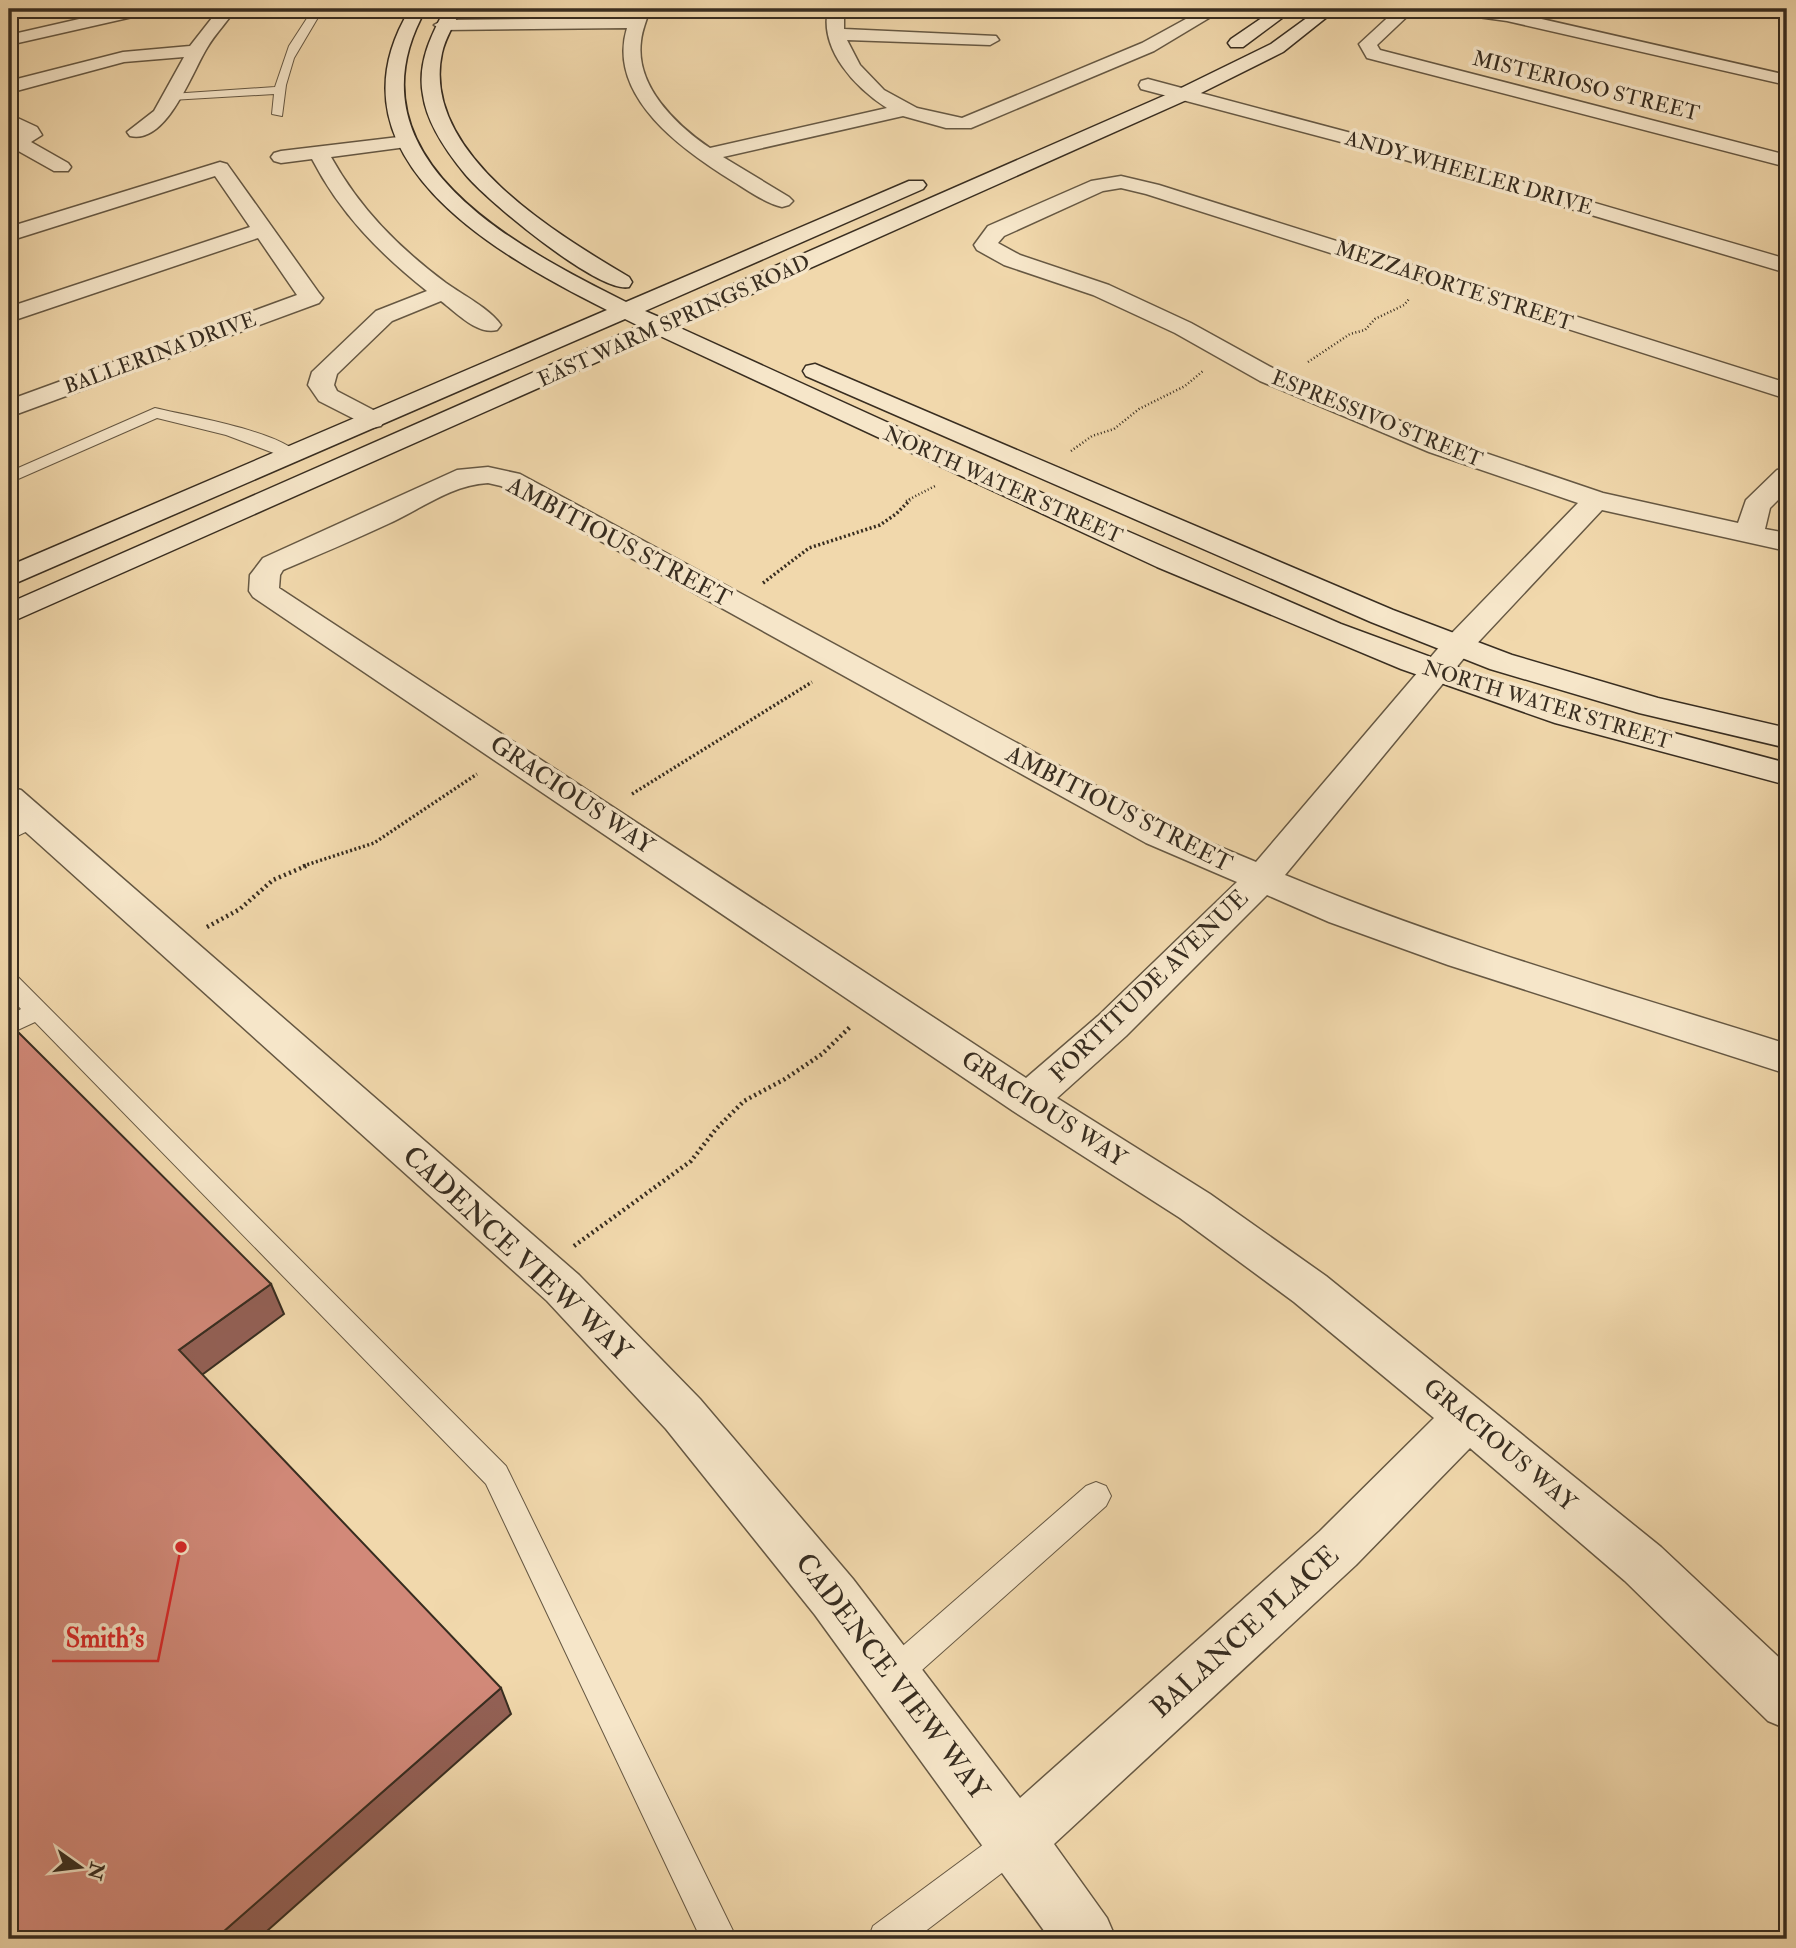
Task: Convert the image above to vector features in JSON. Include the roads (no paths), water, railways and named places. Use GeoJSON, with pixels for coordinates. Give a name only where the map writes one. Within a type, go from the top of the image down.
{"type":"FeatureCollection","features":[{"type":"Feature","properties":{"kind":"street"},"geometry":{"type":"LineString","coordinates":[[9,40],[144,9]]}},
{"type":"Feature","properties":{"kind":"street"},"geometry":{"type":"LineString","coordinates":[[137,132],[162,114],[196,51],[228,9]]}},
{"type":"Feature","properties":{"kind":"street","name":"NORTH WATER STREET"},"geometry":{"type":"LineString","coordinates":[[418,9],[400,42],[394,64],[392,89],[396,115],[407,142],[428,176],[486,228],[549,271],[660,328],[1268,604],[1447,658],[1551,678],[1650,706],[1787,738]]}},
{"type":"Feature","properties":{"kind":"street"},"geometry":{"type":"LineString","coordinates":[[836,9],[836,34],[854,72],[882,96],[905,110],[940,122],[964,124],[977,121],[1148,47],[1216,9]]}},
{"type":"Feature","properties":{"kind":"street"},"geometry":{"type":"LineString","coordinates":[[1225,49],[1286,9]]}},
{"type":"Feature","properties":{"kind":"street","name":"EAST WARM SPRINGS ROAD"},"geometry":{"type":"LineString","coordinates":[[9,614],[688,316],[1184,94],[1277,48],[1329,9]]}},
{"type":"Feature","properties":{"kind":"street","name":"MISTERIOSO STREET"},"geometry":{"type":"LineString","coordinates":[[1407,9],[1368,44],[1373,54],[1787,161]]}},
{"type":"Feature","properties":{"kind":"street"},"geometry":{"type":"LineString","coordinates":[[1456,9],[1520,19],[1787,80]]}},
{"type":"Feature","properties":{"kind":"street"},"geometry":{"type":"LineString","coordinates":[[448,17],[639,16],[631,46],[632,57],[646,95],[660,116],[705,155],[782,201]]}},
{"type":"Feature","properties":{"kind":"street","name":"NORTH WATER STREET"},"geometry":{"type":"LineString","coordinates":[[448,17],[431,60],[430,83],[442,124],[467,165],[501,200],[524,218],[584,260],[651,300],[1382,616],[1500,695],[1608,727],[1787,774]]}},
{"type":"Feature","properties":{"kind":"street"},"geometry":{"type":"LineString","coordinates":[[836,34],[990,40]]}},
{"type":"Feature","properties":{"kind":"street"},"geometry":{"type":"LineString","coordinates":[[9,86],[123,57],[196,51]]}},
{"type":"Feature","properties":{"kind":"street","name":"ANDY WHEELER DRIVE"},"geometry":{"type":"LineString","coordinates":[[1172,75],[1141,88],[1184,94],[1382,147],[1787,266]]}},
{"type":"Feature","properties":{"kind":"street"},"geometry":{"type":"LineString","coordinates":[[705,155],[905,110]]}},
{"type":"Feature","properties":{"kind":"street"},"geometry":{"type":"LineString","coordinates":[[9,120],[32,133],[12,142]]}},
{"type":"Feature","properties":{"kind":"street"},"geometry":{"type":"LineString","coordinates":[[12,142],[61,167]]}},
{"type":"Feature","properties":{"kind":"street"},"geometry":{"type":"LineString","coordinates":[[281,157],[407,142]]}},
{"type":"Feature","properties":{"kind":"street"},"geometry":{"type":"LineString","coordinates":[[318,152],[340,194],[394,255],[489,325]]}},
{"type":"Feature","properties":{"kind":"street"},"geometry":{"type":"LineString","coordinates":[[9,234],[220,168],[262,230],[9,315]]}},
{"type":"Feature","properties":{"kind":"street","name":"EAST WARM SPRINGS ROAD"},"geometry":{"type":"LineString","coordinates":[[9,577],[929,179]]}},
{"type":"Feature","properties":{"kind":"street","name":"ESPRESSIVO STREET"},"geometry":{"type":"LineString","coordinates":[[1121,182],[1098,185],[996,231],[985,245],[1012,260],[1101,290],[1183,328],[1278,380],[1438,446],[1595,500],[1787,542]]}},
{"type":"Feature","properties":{"kind":"street","name":"MEZZAFORTE STREET"},"geometry":{"type":"LineString","coordinates":[[1121,182],[1152,189],[1787,391]]}},
{"type":"Feature","properties":{"kind":"street","name":"BALLERINA DRIVE"},"geometry":{"type":"LineString","coordinates":[[9,409],[311,298],[262,230]]}},
{"type":"Feature","properties":{"kind":"street"},"geometry":{"type":"LineString","coordinates":[[372,421],[328,396],[321,385],[325,372],[384,316],[444,292]]}},
{"type":"Feature","properties":{"kind":"street","name":"AMBITIOUS STREET"},"geometry":{"type":"LineString","coordinates":[[265,575],[274,564],[380,517],[447,483],[467,476],[488,475],[510,480],[1159,835],[1342,913],[1461,956],[1787,1059]]}},
{"type":"Feature","properties":{"kind":"street"},"geometry":{"type":"LineString","coordinates":[[1750,534],[1756,506],[1787,476]]}},
{"type":"Feature","properties":{"kind":"street","name":"FORTITUDE AVENUE"},"geometry":{"type":"LineString","coordinates":[[1028,1100],[1122,1016],[1261,880],[1447,658],[1595,500]]}},
{"type":"Feature","properties":{"kind":"street","name":"GRACIOUS WAY"},"geometry":{"type":"LineString","coordinates":[[265,575],[264,591],[1028,1100],[1195,1206],[1310,1289],[1468,1416],[1643,1564],[1787,1702]]}},
{"type":"Feature","properties":{"kind":"street","name":"CADENCE VIEW WAY"},"geometry":{"type":"LineString","coordinates":[[17,817],[175,946],[563,1289],[683,1414],[834,1597],[1016,1840],[1086,1939]]}},
{"type":"Feature","properties":{"kind":"street","name":"BALANCE PLACE"},"geometry":{"type":"LineString","coordinates":[[1016,1840],[1338,1548],[1468,1416]]}},
{"type":"Feature","properties":{"kind":"lane"},"geometry":{"type":"LineString","coordinates":[[278,114],[278,90],[296,38],[318,9]]}},
{"type":"Feature","properties":{"kind":"lane"},"geometry":{"type":"LineString","coordinates":[[171,97],[278,90]]}},
{"type":"Feature","properties":{"kind":"lane"},"geometry":{"type":"LineString","coordinates":[[9,478],[155,413],[231,431],[273,445],[292,455]]}},
{"type":"Feature","properties":{"kind":"lane"},"geometry":{"type":"LineString","coordinates":[[9,982],[496,1475],[719,1939]]}},
{"type":"Feature","properties":{"kind":"lane"},"geometry":{"type":"LineString","coordinates":[[9,1026],[36,1011]]}},
{"type":"Feature","properties":{"kind":"lane"},"geometry":{"type":"LineString","coordinates":[[893,1675],[1096,1496]]}},
{"type":"Feature","properties":{"kind":"lane"},"geometry":{"type":"LineString","coordinates":[[886,1939],[1016,1840]]}},
{"type":"Feature","properties":{"kind":"place","name":"Smith's"},"geometry":{"type":"Point","coordinates":[181,1547]}}]}
